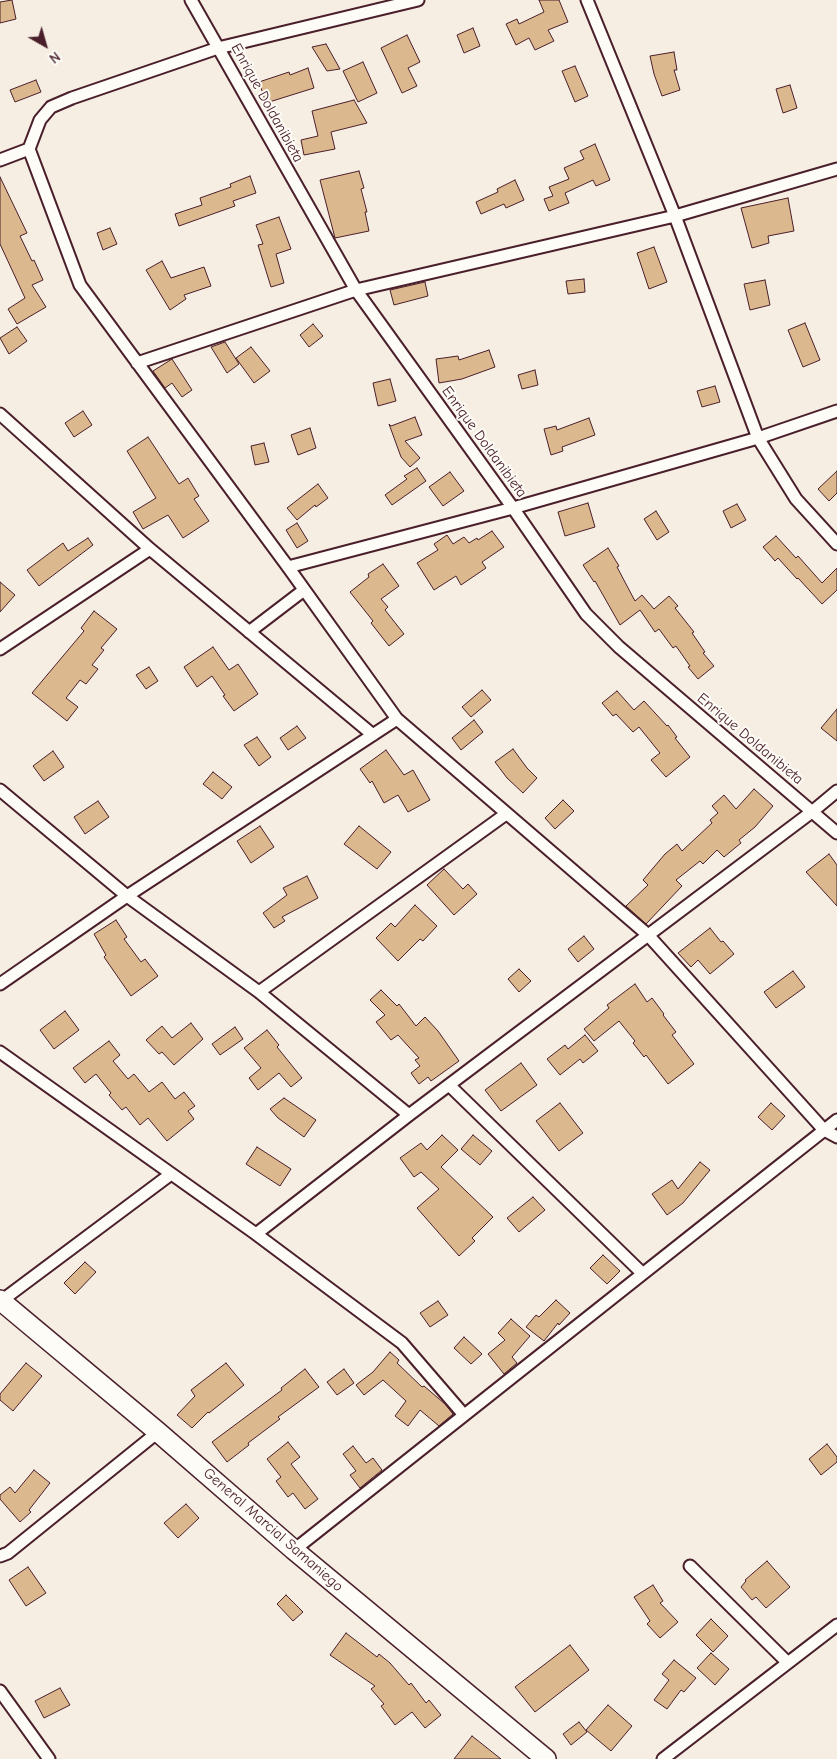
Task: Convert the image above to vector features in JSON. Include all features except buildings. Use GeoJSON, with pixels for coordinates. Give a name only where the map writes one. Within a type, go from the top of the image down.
{"type":"FeatureCollection","features":[{"type":"Feature","properties":{"kind":"main road","name":"General Marcial Samaniego"},"geometry":{"type":"LineString","coordinates":[[0,1300],[158,1432],[294,1550],[546,1759]]}},
{"type":"Feature","properties":{"kind":"street","name":"Enrique Doldanibieta"},"geometry":{"type":"LineString","coordinates":[[191,0],[356,290],[513,508],[586,614],[619,647],[837,833]]}},
{"type":"Feature","properties":{"kind":"street"},"geometry":{"type":"LineString","coordinates":[[418,0],[218,48],[72,98],[51,107],[40,120],[29,149],[80,285],[288,567],[397,719],[648,935],[824,1130],[837,1137]]}},
{"type":"Feature","properties":{"kind":"street"},"geometry":{"type":"LineString","coordinates":[[587,0],[675,216],[758,438],[796,499],[837,544]]}},
{"type":"Feature","properties":{"kind":"street"},"geometry":{"type":"LineString","coordinates":[[0,160],[29,149]]}},
{"type":"Feature","properties":{"kind":"street"},"geometry":{"type":"LineString","coordinates":[[137,363],[356,290],[675,216],[837,169]]}},
{"type":"Feature","properties":{"kind":"street"},"geometry":{"type":"LineString","coordinates":[[288,567],[513,508],[758,438],[837,411]]}},
{"type":"Feature","properties":{"kind":"street"},"geometry":{"type":"LineString","coordinates":[[0,414],[150,549],[373,735]]}},
{"type":"Feature","properties":{"kind":"street"},"geometry":{"type":"LineString","coordinates":[[0,649],[150,549]]}},
{"type":"Feature","properties":{"kind":"street"},"geometry":{"type":"LineString","coordinates":[[249,632],[304,590]]}},
{"type":"Feature","properties":{"kind":"street"},"geometry":{"type":"LineString","coordinates":[[0,984],[128,896],[397,719]]}},
{"type":"Feature","properties":{"kind":"street"},"geometry":{"type":"LineString","coordinates":[[0,790],[128,896],[259,992],[409,1115]]}},
{"type":"Feature","properties":{"kind":"street"},"geometry":{"type":"LineString","coordinates":[[256,1234],[409,1115],[837,791]]}},
{"type":"Feature","properties":{"kind":"street"},"geometry":{"type":"LineString","coordinates":[[259,992],[506,814]]}},
{"type":"Feature","properties":{"kind":"street"},"geometry":{"type":"LineString","coordinates":[[0,1052],[256,1234],[402,1343],[464,1416]]}},
{"type":"Feature","properties":{"kind":"street"},"geometry":{"type":"LineString","coordinates":[[450,1085],[642,1273]]}},
{"type":"Feature","properties":{"kind":"street"},"geometry":{"type":"LineString","coordinates":[[294,1550],[837,1120]]}},
{"type":"Feature","properties":{"kind":"street"},"geometry":{"type":"LineString","coordinates":[[0,1300],[170,1174]]}},
{"type":"Feature","properties":{"kind":"street"},"geometry":{"type":"LineString","coordinates":[[0,1556],[8,1553],[158,1432]]}},
{"type":"Feature","properties":{"kind":"street"},"geometry":{"type":"LineString","coordinates":[[690,1566],[787,1662]]}},
{"type":"Feature","properties":{"kind":"street"},"geometry":{"type":"LineString","coordinates":[[664,1759],[837,1625]]}},
{"type":"Feature","properties":{"kind":"street"},"geometry":{"type":"LineString","coordinates":[[0,1691],[48,1759]]}}]}
